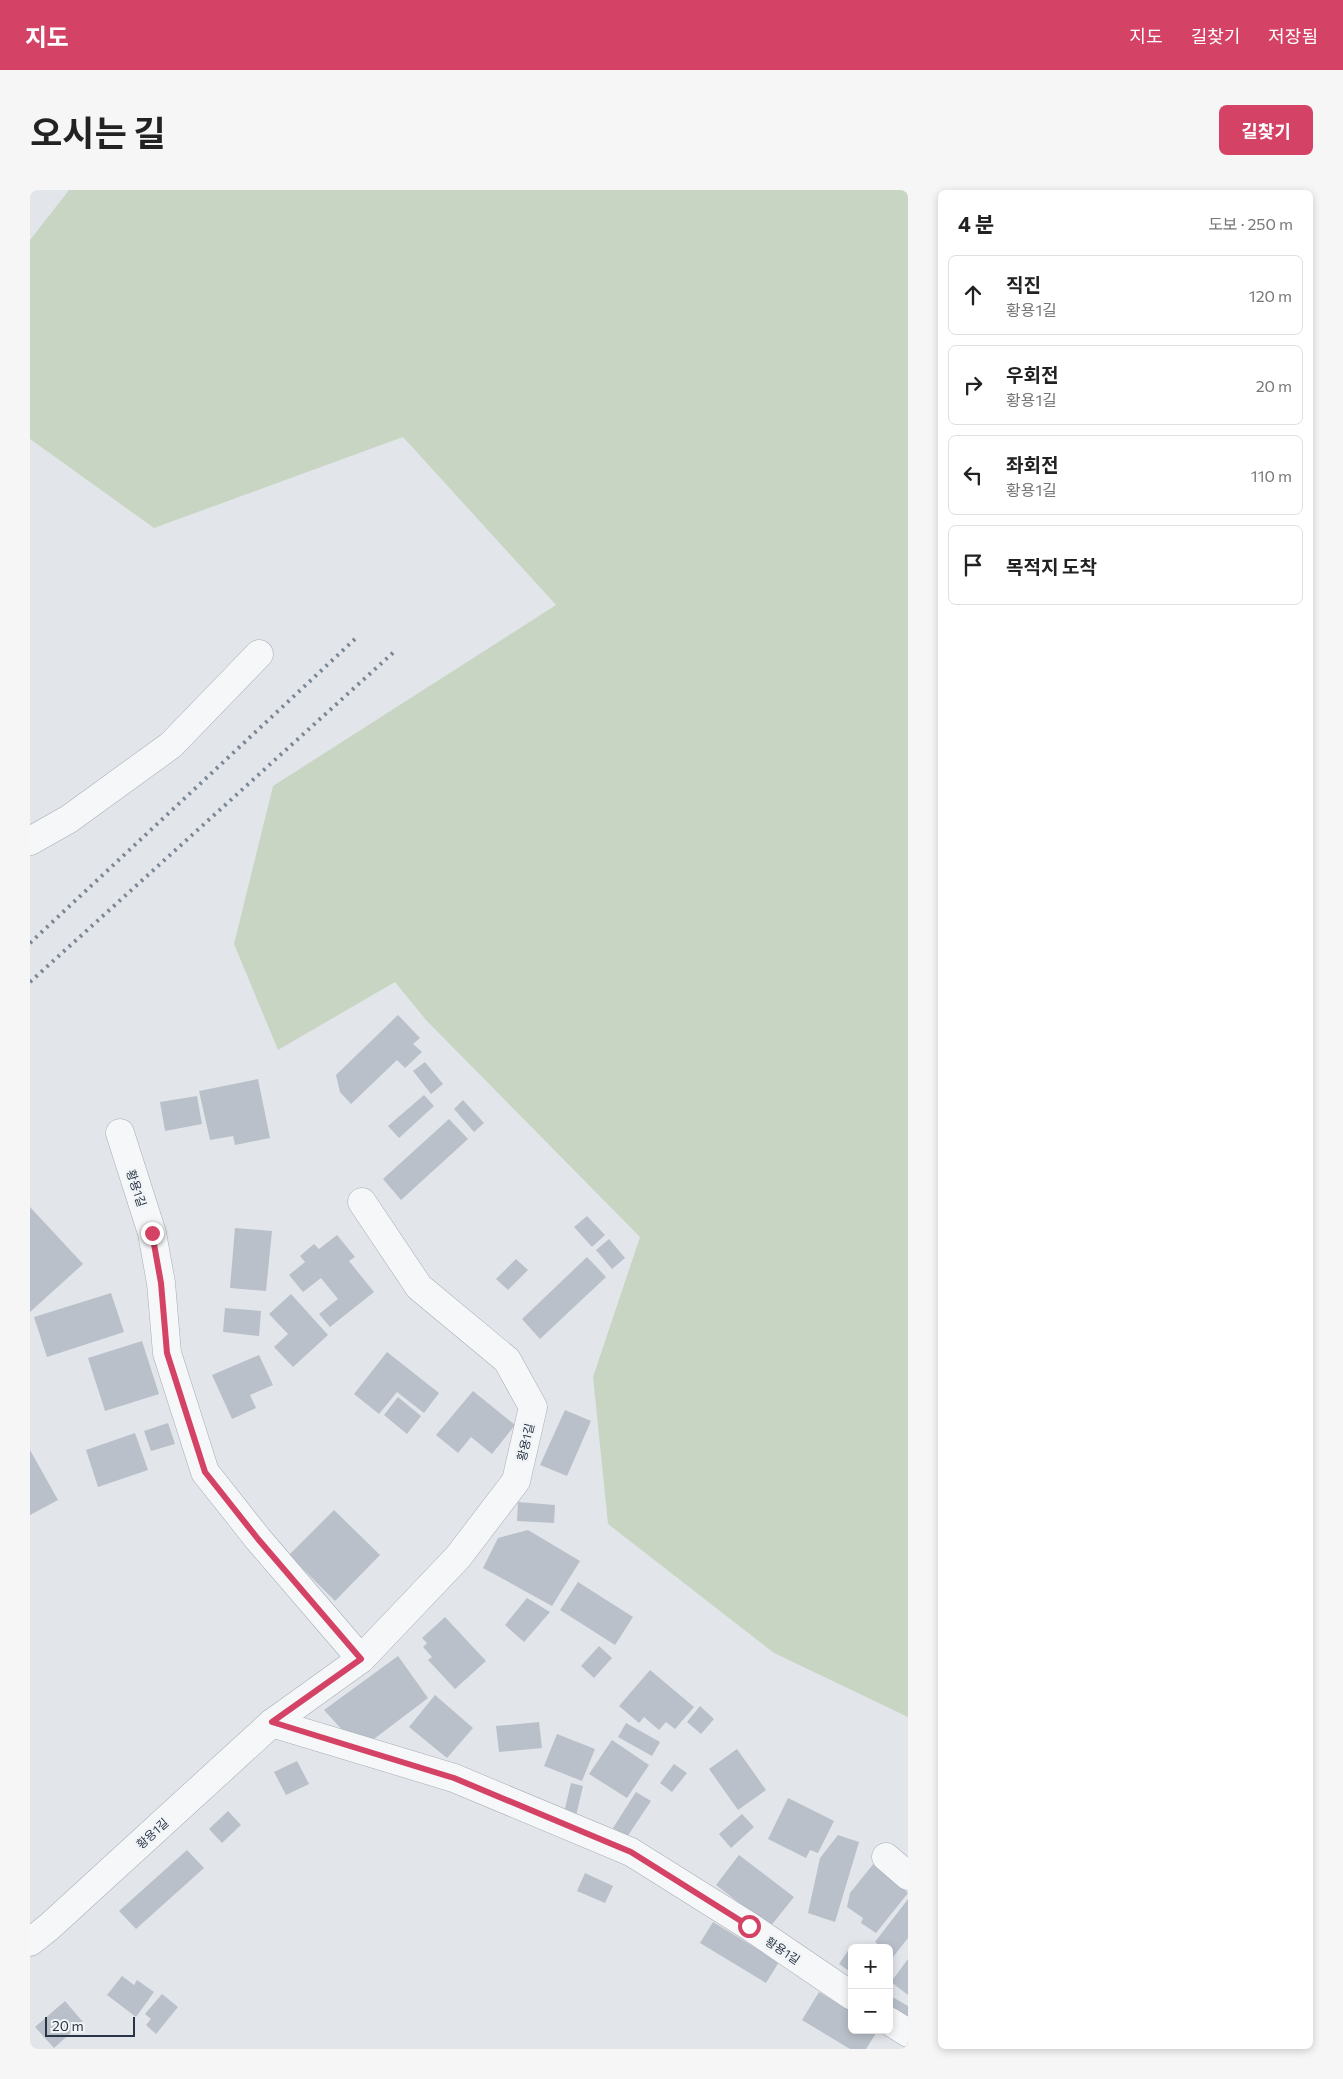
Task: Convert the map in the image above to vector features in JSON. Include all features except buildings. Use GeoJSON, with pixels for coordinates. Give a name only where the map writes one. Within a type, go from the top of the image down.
{"type":"FeatureCollection","features":[{"type":"Feature","properties":{"kind":"street"},"geometry":{"type":"LineString","coordinates":[[30,841],[69,819],[171,745],[259,654]]}},
{"type":"Feature","properties":{"kind":"street","name":"황용1길"},"geometry":{"type":"LineString","coordinates":[[120,1133],[152,1233],[161,1283],[167,1353],[205,1472],[258,1539],[361,1659]]}},
{"type":"Feature","properties":{"kind":"street","name":"황용1길"},"geometry":{"type":"LineString","coordinates":[[30,1942],[49,1927],[272,1722],[361,1659],[458,1557],[516,1481],[533,1407],[507,1360],[420,1287],[362,1202]]}},
{"type":"Feature","properties":{"kind":"street","name":"황용1길"},"geometry":{"type":"LineString","coordinates":[[272,1722],[454,1778],[631,1852],[749,1926],[848,1993]]}},
{"type":"Feature","properties":{"kind":"street"},"geometry":{"type":"LineString","coordinates":[[886,1857],[908,1876]]}},
{"type":"Feature","properties":{"kind":"street"},"geometry":{"type":"LineString","coordinates":[[893,2024],[908,2033]]}},
{"type":"Feature","properties":{"kind":"green space"},"geometry":{"type":"Polygon","coordinates":[[[69,190],[908,190],[908,1717],[774,1653],[608,1524],[593,1377],[640,1237],[426,1020],[395,982],[278,1050],[234,944],[273,786],[556,605],[403,437],[154,528],[30,439],[30,240],[69,190]]]}},
{"type":"Feature","properties":{"kind":"railway"},"geometry":{"type":"LineString","coordinates":[[30,943],[356,638]]}},
{"type":"Feature","properties":{"kind":"railway"},"geometry":{"type":"LineString","coordinates":[[30,982],[395,651]]}},
{"type":"Feature","properties":{"kind":"route"},"geometry":{"type":"LineString","coordinates":[[152,1233],[161,1283],[167,1353],[205,1472],[258,1539],[361,1659],[272,1722],[454,1778],[631,1852],[749,1926]]}}]}
